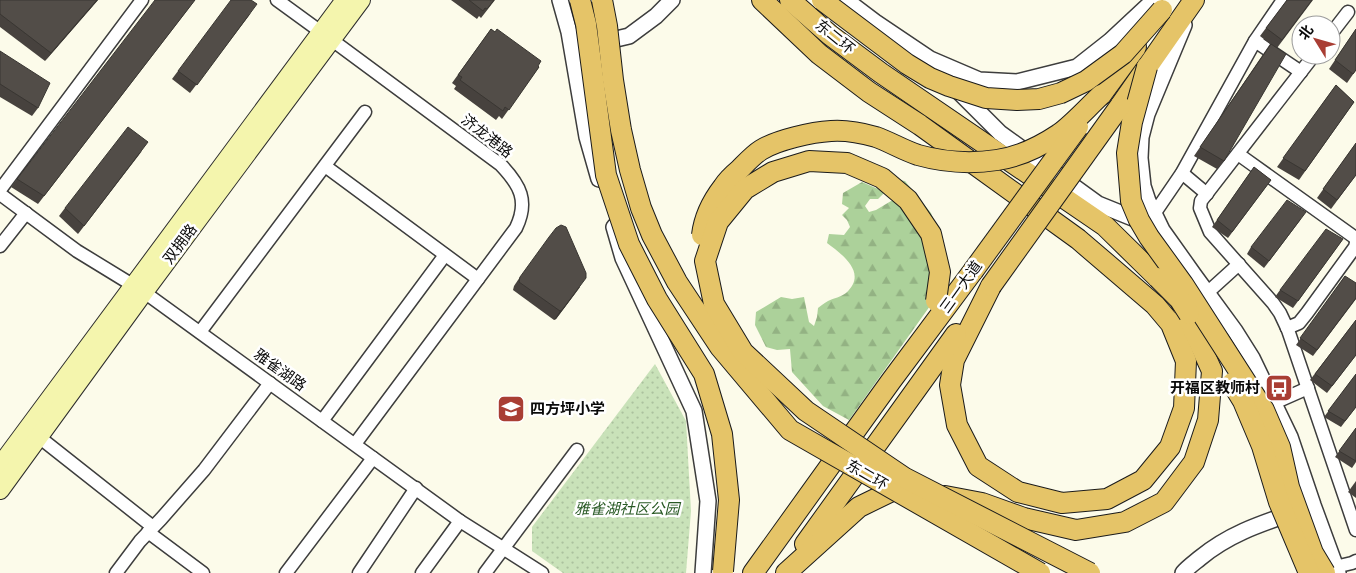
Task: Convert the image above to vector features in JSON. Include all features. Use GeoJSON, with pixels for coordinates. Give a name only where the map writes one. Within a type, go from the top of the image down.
{"type":"FeatureCollection","features":[{"type":"Feature","properties":{"kind":"highway"},"geometry":{"type":"LineString","coordinates":[[580,0],[586,24],[606,175],[629,244],[657,299],[704,374],[722,434],[729,500],[723,572]]}},
{"type":"Feature","properties":{"kind":"highway"},"geometry":{"type":"LineString","coordinates":[[602,0],[621,130],[641,208],[652,235],[677,282],[720,346]]}},
{"type":"Feature","properties":{"kind":"highway"},"geometry":{"type":"LineString","coordinates":[[762,0],[820,54],[869,92],[920,125],[1078,239],[1155,305],[1171,324],[1186,361],[1184,408],[1170,447],[1143,480],[1107,499],[1062,503],[1018,492],[978,466],[957,425],[950,385],[954,360],[991,286]]}},
{"type":"Feature","properties":{"kind":"highway","name":"东二环"},"geometry":{"type":"LineString","coordinates":[[790,0],[830,35],[881,72],[1105,226],[1180,300]]}},
{"type":"Feature","properties":{"kind":"highway"},"geometry":{"type":"LineString","coordinates":[[822,0],[907,64],[930,78],[986,98],[1017,100],[1039,99],[1061,93],[1086,81],[1123,54],[1161,3]]}},
{"type":"Feature","properties":{"kind":"highway","name":"三一大道"},"geometry":{"type":"LineString","coordinates":[[785,573],[1195,0]]}},
{"type":"Feature","properties":{"kind":"highway","name":"三一大道"},"geometry":{"type":"LineString","coordinates":[[753,573],[1101,95],[1161,3]]}},
{"type":"Feature","properties":{"kind":"highway"},"geometry":{"type":"LineString","coordinates":[[1147,67],[1132,122],[1128,153],[1131,201],[1149,237],[1183,284],[1264,410],[1280,447],[1289,487],[1313,553],[1333,571]]}},
{"type":"Feature","properties":{"kind":"highway"},"geometry":{"type":"LineString","coordinates":[[720,346],[698,289],[697,264],[703,230],[712,205],[724,185],[762,150],[780,141],[831,131],[853,132],[875,137],[917,155],[954,162],[999,160],[1030,150],[1061,133],[1101,95]]}},
{"type":"Feature","properties":{"kind":"highway"},"geometry":{"type":"LineString","coordinates":[[891,381],[936,301],[940,272],[931,234],[908,200],[882,178],[848,163],[808,161],[773,172],[745,189],[718,222],[705,261],[714,304],[743,352],[806,411],[905,478],[1090,573]]}},
{"type":"Feature","properties":{"kind":"highway"},"geometry":{"type":"LineString","coordinates":[[785,573],[859,507],[898,488],[982,503],[1024,518],[1076,530],[1125,522],[1164,502],[1194,462],[1208,420],[1212,371],[1180,300]]}},
{"type":"Feature","properties":{"kind":"highway"},"geometry":{"type":"LineString","coordinates":[[1180,300],[1208,341],[1243,401],[1262,446],[1279,502],[1309,573]]}},
{"type":"Feature","properties":{"kind":"highway","name":"东二环"},"geometry":{"type":"LineString","coordinates":[[720,346],[790,430],[1040,573]]}},
{"type":"Feature","properties":{"kind":"main road","name":"双拥路"},"geometry":{"type":"LineString","coordinates":[[327,36],[345,0]]}},
{"type":"Feature","properties":{"kind":"main road","name":"双拥路"},"geometry":{"type":"LineString","coordinates":[[0,466],[139,288],[327,36],[361,0]]}},
{"type":"Feature","properties":{"kind":"main road","name":"双拥路"},"geometry":{"type":"LineString","coordinates":[[0,490],[39,437],[139,288]]}},
{"type":"Feature","properties":{"kind":"street"},"geometry":{"type":"LineString","coordinates":[[0,190],[142,0]]}},
{"type":"Feature","properties":{"kind":"street","name":"济龙港路"},"geometry":{"type":"LineString","coordinates":[[278,0],[501,166],[512,177],[520,190],[522,211],[516,228],[355,444]]}},
{"type":"Feature","properties":{"kind":"street"},"geometry":{"type":"LineString","coordinates":[[560,0],[569,32],[587,137],[623,258],[694,411],[708,501],[703,573]]}},
{"type":"Feature","properties":{"kind":"street"},"geometry":{"type":"LineString","coordinates":[[572,50],[629,36],[656,16],[672,0]]}},
{"type":"Feature","properties":{"kind":"street"},"geometry":{"type":"LineString","coordinates":[[846,0],[930,59],[979,80],[1017,82],[1077,67],[1161,3]]}},
{"type":"Feature","properties":{"kind":"street"},"geometry":{"type":"LineString","coordinates":[[1195,0],[1147,114],[1141,137],[1140,158],[1143,186],[1162,230],[1252,358],[1290,437],[1333,571],[1356,561]]}},
{"type":"Feature","properties":{"kind":"street"},"geometry":{"type":"LineString","coordinates":[[1154,214],[1182,173],[1255,41],[1283,0]]}},
{"type":"Feature","properties":{"kind":"street"},"geometry":{"type":"LineString","coordinates":[[1341,21],[1348,12]]}},
{"type":"Feature","properties":{"kind":"street"},"geometry":{"type":"LineString","coordinates":[[1255,41],[1301,72]]}},
{"type":"Feature","properties":{"kind":"street"},"geometry":{"type":"LineString","coordinates":[[930,59],[939,72],[1000,132],[1098,204],[1162,230]]}},
{"type":"Feature","properties":{"kind":"street"},"geometry":{"type":"LineString","coordinates":[[1306,65],[1201,201],[1200,208],[1210,232],[1280,313],[1287,328],[1356,530]]}},
{"type":"Feature","properties":{"kind":"street"},"geometry":{"type":"LineString","coordinates":[[200,332],[365,112]]}},
{"type":"Feature","properties":{"kind":"street"},"geometry":{"type":"LineString","coordinates":[[1238,154],[1354,237],[1356,242],[1355,247],[1299,323],[1287,328]]}},
{"type":"Feature","properties":{"kind":"street"},"geometry":{"type":"LineString","coordinates":[[324,166],[478,279]]}},
{"type":"Feature","properties":{"kind":"street"},"geometry":{"type":"LineString","coordinates":[[1182,173],[1207,194]]}},
{"type":"Feature","properties":{"kind":"street","name":"雅雀湖路"},"geometry":{"type":"LineString","coordinates":[[0,194],[77,251],[139,288],[460,521],[542,573]]}},
{"type":"Feature","properties":{"kind":"street"},"geometry":{"type":"LineString","coordinates":[[0,246],[26,213]]}},
{"type":"Feature","properties":{"kind":"street"},"geometry":{"type":"LineString","coordinates":[[322,421],[446,255]]}},
{"type":"Feature","properties":{"kind":"street"},"geometry":{"type":"LineString","coordinates":[[1207,293],[1239,264]]}},
{"type":"Feature","properties":{"kind":"street"},"geometry":{"type":"LineString","coordinates":[[116,573],[151,529],[204,470],[270,383]]}},
{"type":"Feature","properties":{"kind":"street"},"geometry":{"type":"LineString","coordinates":[[1274,403],[1308,388]]}},
{"type":"Feature","properties":{"kind":"street"},"geometry":{"type":"LineString","coordinates":[[39,437],[151,529],[190,569],[203,573]]}},
{"type":"Feature","properties":{"kind":"street"},"geometry":{"type":"LineString","coordinates":[[485,573],[577,450]]}},
{"type":"Feature","properties":{"kind":"street"},"geometry":{"type":"LineString","coordinates":[[286,573],[373,458]]}},
{"type":"Feature","properties":{"kind":"street"},"geometry":{"type":"LineString","coordinates":[[359,573],[416,488]]}},
{"type":"Feature","properties":{"kind":"street"},"geometry":{"type":"LineString","coordinates":[[1182,573],[1204,554],[1225,540],[1253,526],[1313,506]]}},
{"type":"Feature","properties":{"kind":"street"},"geometry":{"type":"LineString","coordinates":[[422,573],[460,521]]}},
{"type":"Feature","properties":{"kind":"green space"},"geometry":{"type":"Polygon","coordinates":[[[894,179],[905,181],[931,213],[945,248],[947,282],[849,420],[823,406],[792,372],[790,349],[777,350],[766,347],[755,325],[756,312],[781,297],[792,299],[804,297],[809,322],[814,326],[818,308],[846,293],[852,286],[855,278],[851,265],[827,243],[829,234],[844,235],[850,227],[842,215],[849,208],[842,204],[843,193],[862,182],[885,192],[878,199],[870,199],[865,206],[869,212],[891,201],[895,201],[894,179]]]}},
{"type":"Feature","properties":{"kind":"green space","name":"雅雀湖社区公园"},"geometry":{"type":"Polygon","coordinates":[[[655,364],[686,421],[691,511],[686,573],[563,573],[532,551],[532,527],[655,364]]]}},
{"type":"Feature","properties":{"kind":"building"},"geometry":{"type":"Polygon","coordinates":[[[0,0],[97,0],[51,53],[0,14],[0,0]]]}},
{"type":"Feature","properties":{"kind":"building"},"geometry":{"type":"Polygon","coordinates":[[[155,0],[195,0],[44,196],[17,179],[155,0]]]}},
{"type":"Feature","properties":{"kind":"building"},"geometry":{"type":"Polygon","coordinates":[[[231,0],[251,0],[257,4],[197,85],[178,71],[231,0]]]}},
{"type":"Feature","properties":{"kind":"building"},"geometry":{"type":"Polygon","coordinates":[[[469,0],[494,0],[483,11],[469,0]]]}},
{"type":"Feature","properties":{"kind":"building"},"geometry":{"type":"Polygon","coordinates":[[[1287,0],[1312,0],[1301,15],[1291,15],[1291,28],[1282,40],[1266,28],[1287,0]]]}},
{"type":"Feature","properties":{"kind":"building"},"geometry":{"type":"Polygon","coordinates":[[[491,29],[495,32],[497,29],[541,61],[539,67],[509,110],[505,107],[503,111],[460,80],[462,77],[458,75],[491,29]]]}},
{"type":"Feature","properties":{"kind":"building"},"geometry":{"type":"Polygon","coordinates":[[[1356,29],[1356,70],[1353,74],[1341,65],[1341,51],[1356,29]]]}},
{"type":"Feature","properties":{"kind":"building"},"geometry":{"type":"Polygon","coordinates":[[[1271,44],[1286,54],[1224,161],[1200,147],[1271,44]]]}},
{"type":"Feature","properties":{"kind":"building"},"geometry":{"type":"Polygon","coordinates":[[[0,51],[50,83],[38,108],[0,84],[0,51]]]}},
{"type":"Feature","properties":{"kind":"building"},"geometry":{"type":"Polygon","coordinates":[[[1336,85],[1354,102],[1305,171],[1283,158],[1336,85]]]}},
{"type":"Feature","properties":{"kind":"building"},"geometry":{"type":"Polygon","coordinates":[[[128,127],[148,142],[84,226],[65,208],[128,127]]]}},
{"type":"Feature","properties":{"kind":"building"},"geometry":{"type":"Polygon","coordinates":[[[1356,143],[1356,175],[1337,200],[1323,189],[1356,143]]]}},
{"type":"Feature","properties":{"kind":"building"},"geometry":{"type":"Polygon","coordinates":[[[1254,167],[1271,180],[1232,232],[1217,220],[1254,167]]]}},
{"type":"Feature","properties":{"kind":"building"},"geometry":{"type":"Polygon","coordinates":[[[1287,200],[1306,212],[1269,261],[1251,247],[1287,200]]]}},
{"type":"Feature","properties":{"kind":"building"},"geometry":{"type":"Polygon","coordinates":[[[561,225],[566,227],[586,273],[586,278],[560,311],[519,282],[520,277],[549,237],[561,225]]]}},
{"type":"Feature","properties":{"kind":"building"},"geometry":{"type":"Polygon","coordinates":[[[1326,229],[1343,239],[1298,301],[1280,290],[1326,229]]]}},
{"type":"Feature","properties":{"kind":"building"},"geometry":{"type":"Polygon","coordinates":[[[1345,276],[1356,283],[1356,298],[1317,350],[1300,338],[1345,276]]]}},
{"type":"Feature","properties":{"kind":"building"},"geometry":{"type":"Polygon","coordinates":[[[1356,320],[1356,355],[1332,386],[1315,374],[1356,320]]]}},
{"type":"Feature","properties":{"kind":"building"},"geometry":{"type":"Polygon","coordinates":[[[1356,374],[1356,407],[1345,421],[1328,411],[1356,374]]]}},
{"type":"Feature","properties":{"kind":"building"},"geometry":{"type":"Polygon","coordinates":[[[1356,428],[1356,461],[1339,451],[1356,428]]]}},
{"type":"Feature","properties":{"kind":"place","name":"开福区教师村"},"geometry":{"type":"Point","coordinates":[1279,388]}},
{"type":"Feature","properties":{"kind":"place","name":"四方坪小学"},"geometry":{"type":"Point","coordinates":[511,409]}}]}
